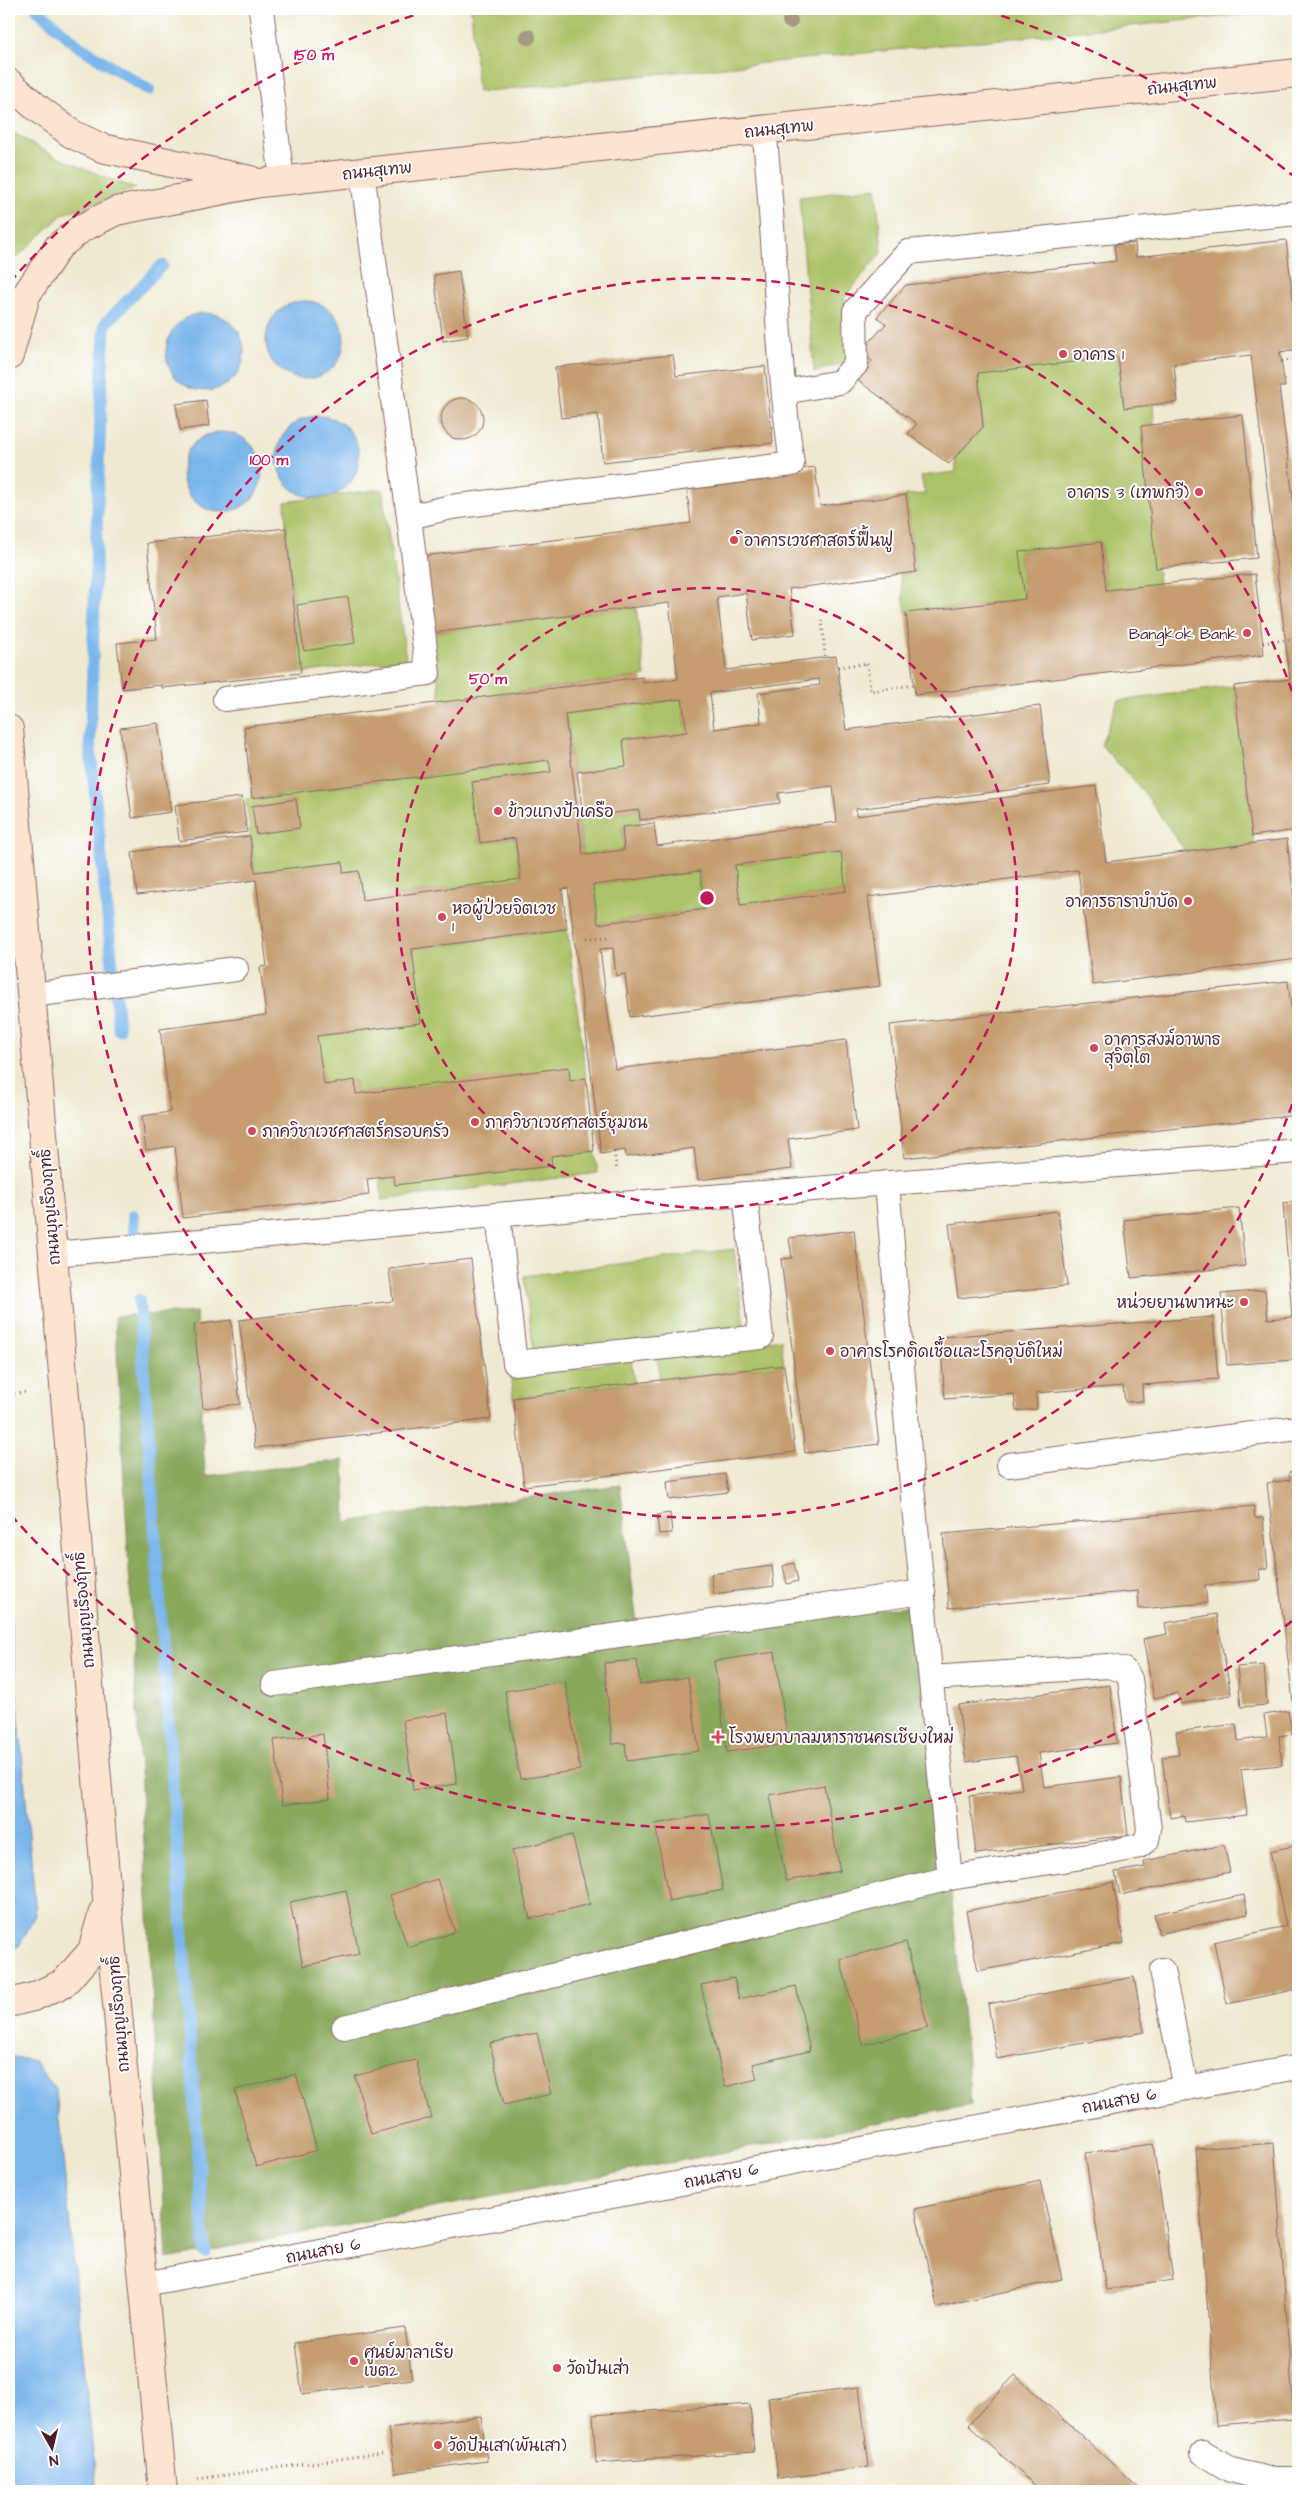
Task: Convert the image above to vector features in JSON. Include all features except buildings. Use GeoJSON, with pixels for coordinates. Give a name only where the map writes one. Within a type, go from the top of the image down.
{"type":"FeatureCollection","features":[{"type":"Feature","properties":{"kind":"main road","name":"ถนนสุเทพ"},"geometry":{"type":"LineString","coordinates":[[9,356],[26,295],[59,246],[82,228],[116,211],[271,181],[1298,73]]}},
{"type":"Feature","properties":{"kind":"main road","name":"ถนนสุเทพ"},"geometry":{"type":"LineString","coordinates":[[9,83],[36,107],[72,134],[102,148],[271,181]]}},
{"type":"Feature","properties":{"kind":"main road","name":"ถนนบุญเรืองฤทธิ์"},"geometry":{"type":"LineString","coordinates":[[9,729],[107,1898],[163,2491]]}},
{"type":"Feature","properties":{"kind":"main road"},"geometry":{"type":"LineString","coordinates":[[9,2002],[33,1997],[64,1983],[92,1951],[107,1898]]}},
{"type":"Feature","properties":{"kind":"lane"},"geometry":{"type":"LineString","coordinates":[[261,9],[271,181]]}},
{"type":"Feature","properties":{"kind":"lane"},"geometry":{"type":"LineString","coordinates":[[409,517],[451,507],[792,464],[784,392],[772,198],[764,129]]}},
{"type":"Feature","properties":{"kind":"lane"},"geometry":{"type":"LineString","coordinates":[[225,699],[428,673],[409,517],[362,172]]}},
{"type":"Feature","properties":{"kind":"lane"},"geometry":{"type":"LineString","coordinates":[[784,392],[840,382],[856,364],[855,311],[908,252],[1298,213]]}},
{"type":"Feature","properties":{"kind":"lane"},"geometry":{"type":"LineString","coordinates":[[31,995],[236,969]]}},
{"type":"Feature","properties":{"kind":"lane"},"geometry":{"type":"LineString","coordinates":[[53,1254],[745,1194],[1298,1151]]}},
{"type":"Feature","properties":{"kind":"lane"},"geometry":{"type":"LineString","coordinates":[[887,1183],[922,1592],[950,1878]]}},
{"type":"Feature","properties":{"kind":"lane"},"geometry":{"type":"LineString","coordinates":[[498,1215],[515,1364],[761,1337],[745,1194]]}},
{"type":"Feature","properties":{"kind":"lane"},"geometry":{"type":"LineString","coordinates":[[1009,1464],[1298,1428]]}},
{"type":"Feature","properties":{"kind":"lane"},"geometry":{"type":"LineString","coordinates":[[274,1684],[922,1592]]}},
{"type":"Feature","properties":{"kind":"lane"},"geometry":{"type":"LineString","coordinates":[[344,2027],[950,1878],[1107,1853],[1139,1846],[1147,1840],[1149,1829],[1130,1679],[1124,1670],[1108,1666],[931,1678]]}},
{"type":"Feature","properties":{"kind":"lane"},"geometry":{"type":"LineString","coordinates":[[1162,1970],[1186,2088]]}},
{"type":"Feature","properties":{"kind":"lane","name":"ถนนสาย 6"},"geometry":{"type":"LineString","coordinates":[[144,2284],[1298,2067]]}},
{"type":"Feature","properties":{"kind":"lane"},"geometry":{"type":"LineString","coordinates":[[1203,2453],[1231,2470],[1268,2479],[1298,2479]]}},
{"type":"Feature","properties":{"kind":"path"},"geometry":{"type":"LineString","coordinates":[[1282,361],[1298,359]]}},
{"type":"Feature","properties":{"kind":"path"},"geometry":{"type":"LineString","coordinates":[[822,620],[825,657]]}},
{"type":"Feature","properties":{"kind":"path"},"geometry":{"type":"LineString","coordinates":[[1263,643],[1293,638]]}},
{"type":"Feature","properties":{"kind":"path"},"geometry":{"type":"LineString","coordinates":[[838,667],[866,663],[870,691],[914,685]]}},
{"type":"Feature","properties":{"kind":"path"},"geometry":{"type":"LineString","coordinates":[[587,938],[611,937]]}},
{"type":"Feature","properties":{"kind":"path"},"geometry":{"type":"LineString","coordinates":[[9,1394],[28,1392]]}},
{"type":"Feature","properties":{"kind":"path"},"geometry":{"type":"LineString","coordinates":[[198,2479],[382,2453]]}},
{"type":"Feature","properties":{"kind":"green space"},"geometry":{"type":"Polygon","coordinates":[[[471,9],[1298,9],[478,92],[471,9]]]}},
{"type":"Feature","properties":{"kind":"green space"},"geometry":{"type":"Polygon","coordinates":[[[9,129],[53,155],[136,188],[63,214],[11,263],[9,270],[9,129]]]}},
{"type":"Feature","properties":{"kind":"green space"},"geometry":{"type":"Polygon","coordinates":[[[876,188],[882,252],[844,298],[847,362],[814,372],[799,197],[876,188]]]}},
{"type":"Feature","properties":{"kind":"green space"},"geometry":{"type":"Polygon","coordinates":[[[1118,357],[1124,408],[1153,405],[1154,424],[1142,426],[1159,585],[1106,590],[1101,542],[1019,552],[1025,599],[906,613],[900,575],[916,572],[906,495],[925,494],[921,476],[956,472],[955,457],[983,427],[978,373],[1118,357]]]}},
{"type":"Feature","properties":{"kind":"green space"},"geometry":{"type":"Polygon","coordinates":[[[382,489],[406,659],[301,673],[285,502],[382,489]]]}},
{"type":"Feature","properties":{"kind":"green space"},"geometry":{"type":"Polygon","coordinates":[[[636,607],[645,676],[441,702],[432,633],[636,607]]]}},
{"type":"Feature","properties":{"kind":"green space"},"geometry":{"type":"Polygon","coordinates":[[[1234,686],[1254,844],[1186,852],[1143,791],[1101,745],[1118,701],[1234,686]]]}},
{"type":"Feature","properties":{"kind":"green space"},"geometry":{"type":"Polygon","coordinates":[[[682,699],[687,732],[626,766],[573,773],[565,714],[682,699]]]}},
{"type":"Feature","properties":{"kind":"green space"},"geometry":{"type":"Polygon","coordinates":[[[549,760],[551,772],[472,782],[480,843],[515,838],[521,879],[362,900],[359,871],[343,873],[342,862],[255,872],[246,799],[549,760]]]}},
{"type":"Feature","properties":{"kind":"green space"},"geometry":{"type":"Polygon","coordinates":[[[639,810],[640,825],[622,827],[624,850],[583,855],[579,818],[639,810]]]}},
{"type":"Feature","properties":{"kind":"green space"},"geometry":{"type":"Polygon","coordinates":[[[841,852],[846,891],[740,905],[735,865],[841,852]]]}},
{"type":"Feature","properties":{"kind":"green space"},"geometry":{"type":"Polygon","coordinates":[[[700,871],[705,909],[598,924],[593,885],[700,871]]]}},
{"type":"Feature","properties":{"kind":"green space"},"geometry":{"type":"Polygon","coordinates":[[[567,929],[586,1078],[570,1081],[569,1068],[356,1094],[355,1080],[324,1085],[317,1036],[421,1023],[412,949],[567,929]]]}},
{"type":"Feature","properties":{"kind":"green space"},"geometry":{"type":"Polygon","coordinates":[[[594,1151],[598,1173],[382,1200],[380,1178],[394,1176],[396,1185],[551,1166],[551,1156],[594,1151]]]}},
{"type":"Feature","properties":{"kind":"green space"},"geometry":{"type":"Polygon","coordinates":[[[734,1249],[744,1326],[534,1353],[524,1276],[734,1249]]]}},
{"type":"Feature","properties":{"kind":"green space"},"geometry":{"type":"Polygon","coordinates":[[[196,1312],[205,1476],[344,1460],[346,1522],[620,1485],[639,1641],[915,1605],[931,1678],[971,2105],[167,2259],[115,1316],[196,1312]]]}},
{"type":"Feature","properties":{"kind":"green space"},"geometry":{"type":"Polygon","coordinates":[[[781,1339],[784,1365],[660,1380],[657,1357],[781,1339]]]}},
{"type":"Feature","properties":{"kind":"green space"},"geometry":{"type":"Polygon","coordinates":[[[631,1359],[634,1383],[513,1398],[511,1379],[631,1359]]]}},
{"type":"Feature","properties":{"kind":"water"},"geometry":{"type":"Polygon","coordinates":[[[305,301],[320,304],[332,313],[341,325],[344,340],[341,355],[332,367],[320,376],[305,379],[290,376],[278,367],[269,355],[266,340],[269,325],[278,313],[290,304],[305,301]]]}},
{"type":"Feature","properties":{"kind":"water"},"geometry":{"type":"Polygon","coordinates":[[[205,313],[220,316],[237,330],[241,337],[244,352],[241,367],[227,384],[220,388],[205,391],[190,388],[173,374],[169,367],[166,352],[169,337],[183,320],[190,316],[205,313]]]}},
{"type":"Feature","properties":{"kind":"water"},"geometry":{"type":"Polygon","coordinates":[[[318,416],[334,419],[347,428],[356,441],[359,457],[356,473],[347,486],[334,495],[318,498],[302,495],[289,486],[280,473],[277,457],[280,441],[289,428],[302,419],[318,416]]]}},
{"type":"Feature","properties":{"kind":"water"},"geometry":{"type":"Polygon","coordinates":[[[222,432],[237,435],[250,444],[259,457],[262,472],[259,487],[250,500],[237,509],[222,512],[207,509],[194,500],[185,487],[182,472],[185,457],[194,444],[207,435],[222,432]]]}},
{"type":"Feature","properties":{"kind":"water"},"geometry":{"type":"Polygon","coordinates":[[[9,1605],[36,1915],[19,1946],[9,1950],[9,1605]]]}},
{"type":"Feature","properties":{"kind":"water"},"geometry":{"type":"Polygon","coordinates":[[[9,2056],[34,2061],[56,2091],[97,2491],[9,2491],[9,2056]]]}},
{"type":"Feature","properties":{"kind":"waterway"},"geometry":{"type":"LineString","coordinates":[[37,9],[77,45],[149,90]]}},
{"type":"Feature","properties":{"kind":"waterway"},"geometry":{"type":"LineString","coordinates":[[119,1030],[90,744],[101,395],[105,324],[162,265]]}},
{"type":"Feature","properties":{"kind":"waterway"},"geometry":{"type":"LineString","coordinates":[[133,1215],[134,1231]]}},
{"type":"Feature","properties":{"kind":"waterway"},"geometry":{"type":"LineString","coordinates":[[139,1300],[205,2252]]}},
{"type":"Feature","properties":{"kind":"place","name":"อาคาร 1"},"geometry":{"type":"Point","coordinates":[1063,354]}},
{"type":"Feature","properties":{"kind":"place","name":"อาคาร 3 (เทพกวี)"},"geometry":{"type":"Point","coordinates":[1199,492]}},
{"type":"Feature","properties":{"kind":"place","name":"ิอาคารเวชศาสตร์ฟื้นฟู"},"geometry":{"type":"Point","coordinates":[734,540]}},
{"type":"Feature","properties":{"kind":"place","name":"Bangkok Bank"},"geometry":{"type":"Point","coordinates":[1247,633]}},
{"type":"Feature","properties":{"kind":"place","name":"ข้าวแกงป้าเครือ"},"geometry":{"type":"Point","coordinates":[498,811]}},
{"type":"Feature","properties":{"kind":"place","name":"อาคารธาราบำบัด"},"geometry":{"type":"Point","coordinates":[1188,901]}},
{"type":"Feature","properties":{"kind":"place","name":"หอผู้ป่วยจิตเวช 1"},"geometry":{"type":"Point","coordinates":[442,917]}},
{"type":"Feature","properties":{"kind":"place","name":"อาคารสงฆ์อาพาธ สุจิตฺโต"},"geometry":{"type":"Point","coordinates":[1094,1048]}},
{"type":"Feature","properties":{"kind":"place","name":"ภาควิชาเวชศาสตร์ชุมชน"},"geometry":{"type":"Point","coordinates":[475,1122]}},
{"type":"Feature","properties":{"kind":"place","name":"ภาควิชาเวชศาสตร์ครอบครัว"},"geometry":{"type":"Point","coordinates":[252,1131]}},
{"type":"Feature","properties":{"kind":"place","name":"หน่วยยานพาหนะ"},"geometry":{"type":"Point","coordinates":[1244,1302]}},
{"type":"Feature","properties":{"kind":"place","name":"อาคารโรคติดเชื้อและโรคอุบัติใหม่"},"geometry":{"type":"Point","coordinates":[830,1351]}},
{"type":"Feature","properties":{"kind":"place","name":"โรงพยาบาลมหาราชนครเชียงใหม่"},"geometry":{"type":"Point","coordinates":[718,1737]}},
{"type":"Feature","properties":{"kind":"place","name":"ศูนย์มาลาเรีย เขต2"},"geometry":{"type":"Point","coordinates":[354,2361]}},
{"type":"Feature","properties":{"kind":"place","name":"วัดปันเส่า"},"geometry":{"type":"Point","coordinates":[557,2368]}},
{"type":"Feature","properties":{"kind":"place","name":"วัดปันเสา(พันเสา)"},"geometry":{"type":"Point","coordinates":[438,2445]}}]}
